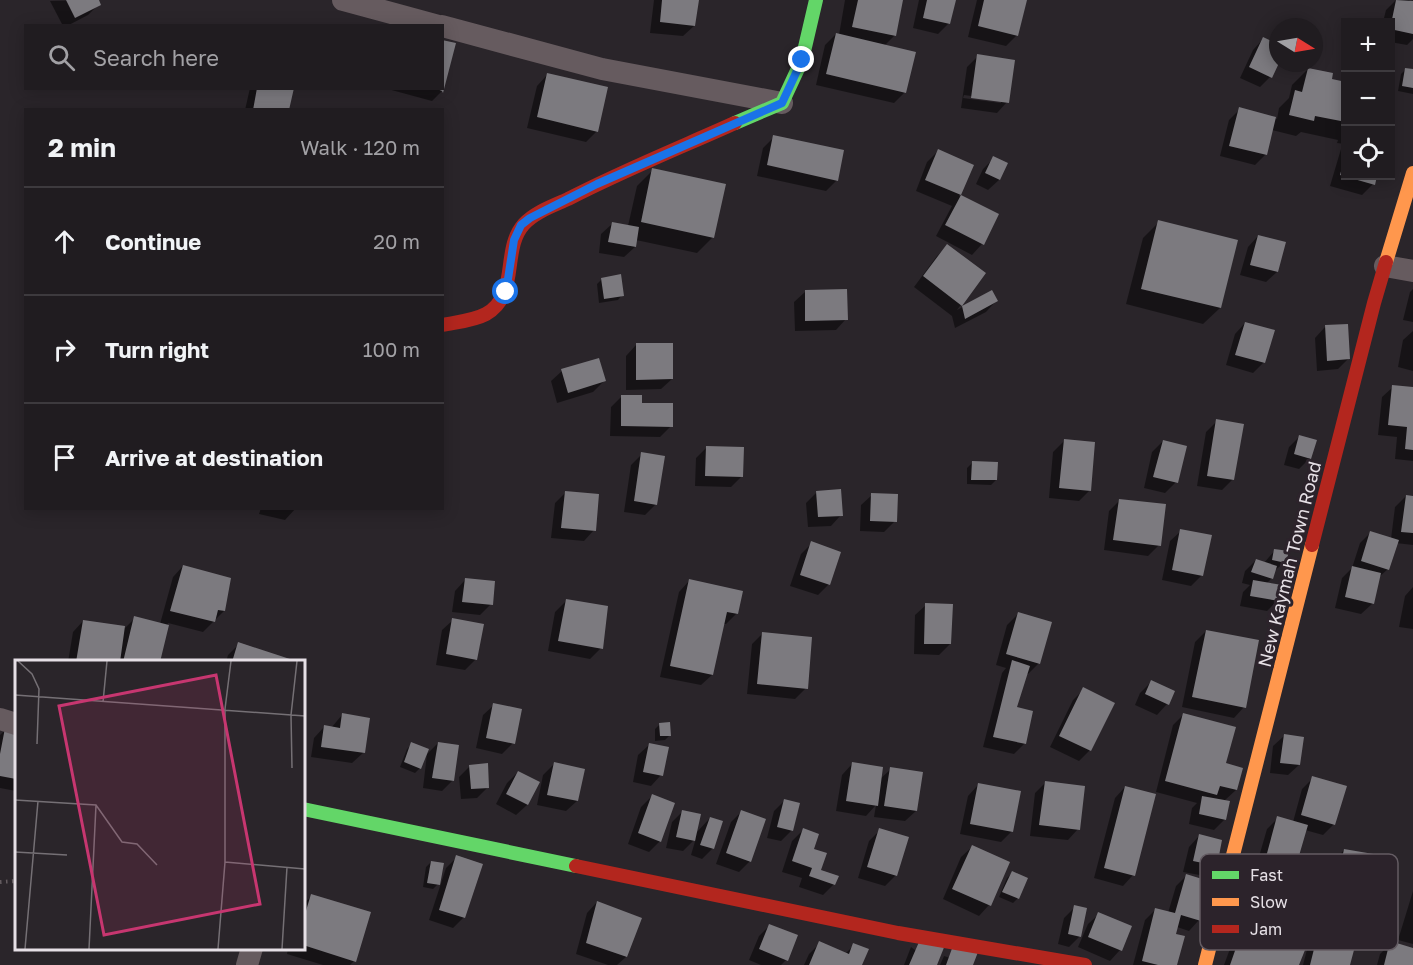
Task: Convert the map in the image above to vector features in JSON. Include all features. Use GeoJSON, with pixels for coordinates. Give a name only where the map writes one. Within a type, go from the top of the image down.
{"type":"FeatureCollection","features":[{"type":"Feature","properties":{"kind":"street"},"geometry":{"type":"LineString","coordinates":[[343,0],[433,24]]}},
{"type":"Feature","properties":{"kind":"street"},"geometry":{"type":"LineString","coordinates":[[444,325],[489,312],[500,303],[506,292],[514,240],[521,225],[530,218],[597,184],[782,103],[802,60],[816,0]]}},
{"type":"Feature","properties":{"kind":"street"},"geometry":{"type":"LineString","coordinates":[[444,27],[602,69],[782,103]]}},
{"type":"Feature","properties":{"kind":"street","name":"New Kaymah Town Road"},"geometry":{"type":"LineString","coordinates":[[1233,854],[1368,327],[1413,173]]}},
{"type":"Feature","properties":{"kind":"street"},"geometry":{"type":"LineString","coordinates":[[1385,266],[1413,271]]}},
{"type":"Feature","properties":{"kind":"street"},"geometry":{"type":"LineString","coordinates":[[0,719],[15,724]]}},
{"type":"Feature","properties":{"kind":"street"},"geometry":{"type":"LineString","coordinates":[[304,809],[898,933],[1085,965]]}},
{"type":"Feature","properties":{"kind":"street"},"geometry":{"type":"LineString","coordinates":[[247,965],[251,950]]}},
{"type":"Feature","properties":{"kind":"street","name":"New Kaymah Town Road"},"geometry":{"type":"LineString","coordinates":[[1205,965],[1209,950]]}},
{"type":"Feature","properties":{"kind":"path"},"geometry":{"type":"LineString","coordinates":[[0,882],[15,881]]}},
{"type":"Feature","properties":{"kind":"building"},"geometry":{"type":"Polygon","coordinates":[[[66,0],[99,0],[101,5],[75,18],[66,0]]]}},
{"type":"Feature","properties":{"kind":"building"},"geometry":{"type":"Polygon","coordinates":[[[662,0],[699,0],[695,26],[660,22],[662,0]]]}},
{"type":"Feature","properties":{"kind":"building"},"geometry":{"type":"Polygon","coordinates":[[[858,0],[903,0],[896,36],[852,27],[858,0]]]}},
{"type":"Feature","properties":{"kind":"building"},"geometry":{"type":"Polygon","coordinates":[[[927,0],[956,0],[950,24],[923,18],[927,0]]]}},
{"type":"Feature","properties":{"kind":"building"},"geometry":{"type":"Polygon","coordinates":[[[984,0],[1027,0],[1018,36],[978,26],[984,0]]]}},
{"type":"Feature","properties":{"kind":"building"},"geometry":{"type":"Polygon","coordinates":[[[1396,0],[1413,1],[1413,34],[1395,30],[1395,18],[1392,18],[1396,0]]]}},
{"type":"Feature","properties":{"kind":"building"},"geometry":{"type":"Polygon","coordinates":[[[836,33],[916,52],[906,93],[826,74],[836,33]]]}},
{"type":"Feature","properties":{"kind":"building"},"geometry":{"type":"Polygon","coordinates":[[[1263,37],[1269,40],[1269,72],[1275,72],[1272,78],[1249,67],[1263,37]]]}},
{"type":"Feature","properties":{"kind":"building"},"geometry":{"type":"Polygon","coordinates":[[[444,40],[456,43],[444,89],[444,40]]]}},
{"type":"Feature","properties":{"kind":"building"},"geometry":{"type":"Polygon","coordinates":[[[977,54],[1015,60],[1009,103],[971,98],[977,54]]]}},
{"type":"Feature","properties":{"kind":"building"},"geometry":{"type":"Polygon","coordinates":[[[1405,68],[1413,69],[1413,88],[1402,86],[1405,68]]]}},
{"type":"Feature","properties":{"kind":"building"},"geometry":{"type":"Polygon","coordinates":[[[1307,72],[1333,73],[1332,79],[1341,81],[1341,121],[1315,116],[1314,121],[1289,115],[1295,90],[1302,92],[1307,72]]]}},
{"type":"Feature","properties":{"kind":"building"},"geometry":{"type":"Polygon","coordinates":[[[547,73],[608,87],[598,132],[537,117],[547,73]]]}},
{"type":"Feature","properties":{"kind":"building"},"geometry":{"type":"Polygon","coordinates":[[[257,90],[294,90],[289,108],[253,108],[257,90]]]}},
{"type":"Feature","properties":{"kind":"building"},"geometry":{"type":"Polygon","coordinates":[[[1239,107],[1276,117],[1267,155],[1229,146],[1239,107]]]}},
{"type":"Feature","properties":{"kind":"building"},"geometry":{"type":"Polygon","coordinates":[[[773,135],[844,150],[838,181],[767,165],[773,135]]]}},
{"type":"Feature","properties":{"kind":"building"},"geometry":{"type":"Polygon","coordinates":[[[938,149],[974,165],[961,195],[925,180],[938,149]]]}},
{"type":"Feature","properties":{"kind":"building"},"geometry":{"type":"Polygon","coordinates":[[[993,156],[1008,163],[1000,180],[985,173],[993,156]]]}},
{"type":"Feature","properties":{"kind":"building"},"geometry":{"type":"Polygon","coordinates":[[[652,168],[726,184],[714,238],[641,222],[652,168]]]}},
{"type":"Feature","properties":{"kind":"building"},"geometry":{"type":"Polygon","coordinates":[[[1358,180],[1376,180],[1375,185],[1358,180]]]}},
{"type":"Feature","properties":{"kind":"building"},"geometry":{"type":"Polygon","coordinates":[[[961,195],[999,214],[984,245],[945,225],[961,195]]]}},
{"type":"Feature","properties":{"kind":"building"},"geometry":{"type":"Polygon","coordinates":[[[1158,220],[1238,240],[1221,308],[1141,289],[1158,220]]]}},
{"type":"Feature","properties":{"kind":"building"},"geometry":{"type":"Polygon","coordinates":[[[612,222],[639,227],[636,247],[608,242],[612,222]]]}},
{"type":"Feature","properties":{"kind":"building"},"geometry":{"type":"Polygon","coordinates":[[[1258,235],[1286,242],[1278,272],[1250,265],[1258,235]]]}},
{"type":"Feature","properties":{"kind":"building"},"geometry":{"type":"Polygon","coordinates":[[[947,244],[986,273],[962,306],[923,276],[947,244]]]}},
{"type":"Feature","properties":{"kind":"building"},"geometry":{"type":"Polygon","coordinates":[[[621,274],[624,296],[604,299],[601,278],[621,274]]]}},
{"type":"Feature","properties":{"kind":"building"},"geometry":{"type":"Polygon","coordinates":[[[847,289],[848,320],[805,321],[805,290],[847,289]]]}},
{"type":"Feature","properties":{"kind":"building"},"geometry":{"type":"Polygon","coordinates":[[[992,290],[998,301],[965,319],[962,306],[992,290]]]}},
{"type":"Feature","properties":{"kind":"building"},"geometry":{"type":"Polygon","coordinates":[[[1245,322],[1275,330],[1265,363],[1235,355],[1245,322]]]}},
{"type":"Feature","properties":{"kind":"building"},"geometry":{"type":"Polygon","coordinates":[[[1348,324],[1350,359],[1327,361],[1325,325],[1348,324]]]}},
{"type":"Feature","properties":{"kind":"building"},"geometry":{"type":"Polygon","coordinates":[[[636,343],[673,343],[673,379],[636,380],[636,343]]]}},
{"type":"Feature","properties":{"kind":"building"},"geometry":{"type":"Polygon","coordinates":[[[599,358],[606,381],[568,393],[561,369],[599,358]]]}},
{"type":"Feature","properties":{"kind":"building"},"geometry":{"type":"Polygon","coordinates":[[[1392,385],[1413,387],[1413,450],[1405,449],[1407,427],[1388,425],[1392,385]]]}},
{"type":"Feature","properties":{"kind":"building"},"geometry":{"type":"Polygon","coordinates":[[[621,395],[642,395],[642,403],[673,403],[673,427],[621,426],[621,395]]]}},
{"type":"Feature","properties":{"kind":"building"},"geometry":{"type":"Polygon","coordinates":[[[1216,419],[1244,424],[1234,480],[1207,476],[1216,419]]]}},
{"type":"Feature","properties":{"kind":"building"},"geometry":{"type":"Polygon","coordinates":[[[1299,435],[1317,440],[1311,459],[1294,454],[1299,435]]]}},
{"type":"Feature","properties":{"kind":"building"},"geometry":{"type":"Polygon","coordinates":[[[1064,439],[1095,442],[1091,491],[1059,488],[1064,439]]]}},
{"type":"Feature","properties":{"kind":"building"},"geometry":{"type":"Polygon","coordinates":[[[1163,440],[1187,446],[1178,483],[1153,477],[1163,440]]]}},
{"type":"Feature","properties":{"kind":"building"},"geometry":{"type":"Polygon","coordinates":[[[706,446],[744,447],[743,477],[705,476],[706,446]]]}},
{"type":"Feature","properties":{"kind":"building"},"geometry":{"type":"Polygon","coordinates":[[[641,452],[665,456],[657,505],[634,501],[641,452]]]}},
{"type":"Feature","properties":{"kind":"building"},"geometry":{"type":"Polygon","coordinates":[[[972,461],[998,462],[997,480],[971,480],[972,461]]]}},
{"type":"Feature","properties":{"kind":"building"},"geometry":{"type":"Polygon","coordinates":[[[841,489],[843,516],[818,517],[816,491],[841,489]]]}},
{"type":"Feature","properties":{"kind":"building"},"geometry":{"type":"Polygon","coordinates":[[[565,491],[599,494],[596,531],[561,528],[565,491]]]}},
{"type":"Feature","properties":{"kind":"building"},"geometry":{"type":"Polygon","coordinates":[[[871,493],[898,494],[897,522],[870,521],[871,493]]]}},
{"type":"Feature","properties":{"kind":"building"},"geometry":{"type":"Polygon","coordinates":[[[1406,495],[1413,496],[1413,533],[1401,532],[1406,495]]]}},
{"type":"Feature","properties":{"kind":"building"},"geometry":{"type":"Polygon","coordinates":[[[1119,499],[1166,504],[1161,546],[1113,540],[1119,499]]]}},
{"type":"Feature","properties":{"kind":"building"},"geometry":{"type":"Polygon","coordinates":[[[1180,529],[1212,535],[1203,576],[1172,570],[1180,529]]]}},
{"type":"Feature","properties":{"kind":"building"},"geometry":{"type":"Polygon","coordinates":[[[1370,531],[1399,540],[1389,570],[1361,561],[1370,531]]]}},
{"type":"Feature","properties":{"kind":"building"},"geometry":{"type":"Polygon","coordinates":[[[811,541],[841,552],[830,585],[800,575],[811,541]]]}},
{"type":"Feature","properties":{"kind":"building"},"geometry":{"type":"Polygon","coordinates":[[[1274,549],[1289,551],[1286,563],[1272,560],[1274,549]]]}},
{"type":"Feature","properties":{"kind":"building"},"geometry":{"type":"Polygon","coordinates":[[[1256,559],[1277,566],[1273,579],[1251,572],[1256,559]]]}},
{"type":"Feature","properties":{"kind":"building"},"geometry":{"type":"Polygon","coordinates":[[[183,565],[231,578],[225,611],[218,610],[215,622],[170,611],[183,565]]]}},
{"type":"Feature","properties":{"kind":"building"},"geometry":{"type":"Polygon","coordinates":[[[1352,566],[1381,573],[1374,604],[1345,597],[1352,566]]]}},
{"type":"Feature","properties":{"kind":"building"},"geometry":{"type":"Polygon","coordinates":[[[465,578],[495,581],[493,605],[462,602],[465,578]]]}},
{"type":"Feature","properties":{"kind":"building"},"geometry":{"type":"Polygon","coordinates":[[[689,579],[743,591],[738,614],[727,612],[713,675],[670,666],[689,579]]]}},
{"type":"Feature","properties":{"kind":"building"},"geometry":{"type":"Polygon","coordinates":[[[1253,580],[1282,585],[1279,601],[1250,596],[1253,580]]]}},
{"type":"Feature","properties":{"kind":"building"},"geometry":{"type":"Polygon","coordinates":[[[566,599],[608,606],[603,649],[558,641],[566,599]]]}},
{"type":"Feature","properties":{"kind":"building"},"geometry":{"type":"Polygon","coordinates":[[[925,603],[953,604],[951,644],[924,644],[925,603]]]}},
{"type":"Feature","properties":{"kind":"building"},"geometry":{"type":"Polygon","coordinates":[[[1018,612],[1052,622],[1040,664],[1006,654],[1018,612]]]}},
{"type":"Feature","properties":{"kind":"building"},"geometry":{"type":"Polygon","coordinates":[[[134,616],[169,625],[160,660],[123,660],[134,616]]]}},
{"type":"Feature","properties":{"kind":"building"},"geometry":{"type":"Polygon","coordinates":[[[452,618],[484,624],[477,660],[446,654],[452,618]]]}},
{"type":"Feature","properties":{"kind":"building"},"geometry":{"type":"Polygon","coordinates":[[[83,620],[125,626],[120,660],[76,660],[83,620]]]}},
{"type":"Feature","properties":{"kind":"building"},"geometry":{"type":"Polygon","coordinates":[[[1206,630],[1259,640],[1246,708],[1192,697],[1206,630]]]}},
{"type":"Feature","properties":{"kind":"building"},"geometry":{"type":"Polygon","coordinates":[[[762,632],[812,637],[808,689],[757,684],[762,632]]]}},
{"type":"Feature","properties":{"kind":"building"},"geometry":{"type":"Polygon","coordinates":[[[238,642],[293,660],[233,660],[238,642]]]}},
{"type":"Feature","properties":{"kind":"building"},"geometry":{"type":"Polygon","coordinates":[[[1012,660],[1030,666],[1017,707],[1033,711],[1026,744],[993,737],[1012,660]]]}},
{"type":"Feature","properties":{"kind":"building"},"geometry":{"type":"Polygon","coordinates":[[[1151,680],[1175,691],[1169,705],[1145,694],[1151,680]]]}},
{"type":"Feature","properties":{"kind":"building"},"geometry":{"type":"Polygon","coordinates":[[[1083,687],[1115,703],[1091,751],[1059,736],[1083,687]]]}},
{"type":"Feature","properties":{"kind":"building"},"geometry":{"type":"Polygon","coordinates":[[[493,703],[522,709],[515,744],[486,738],[493,703]]]}},
{"type":"Feature","properties":{"kind":"building"},"geometry":{"type":"Polygon","coordinates":[[[342,713],[370,718],[365,753],[321,747],[324,725],[340,728],[342,713]]]}},
{"type":"Feature","properties":{"kind":"building"},"geometry":{"type":"Polygon","coordinates":[[[1183,713],[1236,727],[1226,763],[1243,768],[1237,790],[1220,786],[1217,795],[1165,781],[1183,713]]]}},
{"type":"Feature","properties":{"kind":"building"},"geometry":{"type":"Polygon","coordinates":[[[670,722],[671,736],[660,736],[659,723],[670,722]]]}},
{"type":"Feature","properties":{"kind":"building"},"geometry":{"type":"Polygon","coordinates":[[[5,728],[15,730],[15,779],[0,776],[0,754],[5,728]]]}},
{"type":"Feature","properties":{"kind":"building"},"geometry":{"type":"Polygon","coordinates":[[[1284,734],[1304,737],[1300,765],[1280,763],[1284,734]]]}},
{"type":"Feature","properties":{"kind":"building"},"geometry":{"type":"Polygon","coordinates":[[[411,742],[429,749],[421,769],[404,762],[411,742]]]}},
{"type":"Feature","properties":{"kind":"building"},"geometry":{"type":"Polygon","coordinates":[[[438,742],[459,745],[454,781],[432,778],[438,742]]]}},
{"type":"Feature","properties":{"kind":"building"},"geometry":{"type":"Polygon","coordinates":[[[649,743],[669,747],[663,776],[643,772],[649,743]]]}},
{"type":"Feature","properties":{"kind":"building"},"geometry":{"type":"Polygon","coordinates":[[[554,762],[585,769],[578,801],[547,795],[554,762]]]}},
{"type":"Feature","properties":{"kind":"building"},"geometry":{"type":"Polygon","coordinates":[[[852,762],[883,767],[878,806],[846,801],[852,762]]]}},
{"type":"Feature","properties":{"kind":"building"},"geometry":{"type":"Polygon","coordinates":[[[488,763],[489,788],[471,789],[469,765],[488,763]]]}},
{"type":"Feature","properties":{"kind":"building"},"geometry":{"type":"Polygon","coordinates":[[[890,767],[923,772],[917,811],[884,806],[890,767]]]}},
{"type":"Feature","properties":{"kind":"building"},"geometry":{"type":"Polygon","coordinates":[[[518,771],[540,782],[528,805],[506,794],[518,771]]]}},
{"type":"Feature","properties":{"kind":"building"},"geometry":{"type":"Polygon","coordinates":[[[1312,776],[1347,786],[1335,825],[1301,815],[1312,776]]]}},
{"type":"Feature","properties":{"kind":"building"},"geometry":{"type":"Polygon","coordinates":[[[1045,781],[1085,786],[1080,830],[1039,825],[1045,781]]]}},
{"type":"Feature","properties":{"kind":"building"},"geometry":{"type":"Polygon","coordinates":[[[978,783],[1021,791],[1013,832],[970,824],[978,783]]]}},
{"type":"Feature","properties":{"kind":"building"},"geometry":{"type":"Polygon","coordinates":[[[1125,786],[1156,794],[1135,876],[1104,868],[1125,786]]]}},
{"type":"Feature","properties":{"kind":"building"},"geometry":{"type":"Polygon","coordinates":[[[652,794],[675,803],[661,842],[638,833],[652,794]]]}},
{"type":"Feature","properties":{"kind":"building"},"geometry":{"type":"Polygon","coordinates":[[[1202,796],[1230,801],[1226,820],[1199,814],[1202,796]]]}},
{"type":"Feature","properties":{"kind":"building"},"geometry":{"type":"Polygon","coordinates":[[[784,799],[800,803],[793,831],[777,827],[784,799]]]}},
{"type":"Feature","properties":{"kind":"building"},"geometry":{"type":"Polygon","coordinates":[[[682,810],[701,814],[695,841],[676,837],[682,810]]]}},
{"type":"Feature","properties":{"kind":"building"},"geometry":{"type":"Polygon","coordinates":[[[741,810],[766,819],[751,862],[726,853],[741,810]]]}},
{"type":"Feature","properties":{"kind":"building"},"geometry":{"type":"Polygon","coordinates":[[[1277,816],[1308,825],[1300,854],[1267,854],[1277,816]]]}},
{"type":"Feature","properties":{"kind":"building"},"geometry":{"type":"Polygon","coordinates":[[[710,817],[723,821],[714,849],[700,845],[710,817]]]}},
{"type":"Feature","properties":{"kind":"building"},"geometry":{"type":"Polygon","coordinates":[[[803,828],[819,834],[814,849],[827,853],[821,870],[839,876],[835,885],[809,876],[812,868],[792,861],[803,828]]]}},
{"type":"Feature","properties":{"kind":"building"},"geometry":{"type":"Polygon","coordinates":[[[879,828],[909,837],[897,876],[867,867],[879,828]]]}},
{"type":"Feature","properties":{"kind":"building"},"geometry":{"type":"Polygon","coordinates":[[[1199,834],[1222,840],[1219,854],[1200,854],[1200,862],[1193,861],[1199,834]]]}},
{"type":"Feature","properties":{"kind":"building"},"geometry":{"type":"Polygon","coordinates":[[[972,845],[1010,862],[991,906],[952,889],[972,845]]]}},
{"type":"Feature","properties":{"kind":"building"},"geometry":{"type":"Polygon","coordinates":[[[1344,849],[1373,854],[1343,854],[1344,849]]]}},
{"type":"Feature","properties":{"kind":"building"},"geometry":{"type":"Polygon","coordinates":[[[456,855],[483,864],[465,918],[439,910],[456,855]]]}},
{"type":"Feature","properties":{"kind":"building"},"geometry":{"type":"Polygon","coordinates":[[[431,861],[444,863],[440,885],[427,883],[431,861]]]}},
{"type":"Feature","properties":{"kind":"building"},"geometry":{"type":"Polygon","coordinates":[[[1012,871],[1028,878],[1019,899],[1002,892],[1012,871]]]}},
{"type":"Feature","properties":{"kind":"building"},"geometry":{"type":"Polygon","coordinates":[[[1186,874],[1200,878],[1200,921],[1181,915],[1176,934],[1185,936],[1177,965],[1158,965],[1142,961],[1155,908],[1175,913],[1186,874]]]}},
{"type":"Feature","properties":{"kind":"building"},"geometry":{"type":"Polygon","coordinates":[[[311,894],[371,912],[356,962],[304,945],[304,918],[311,894]]]}},
{"type":"Feature","properties":{"kind":"building"},"geometry":{"type":"Polygon","coordinates":[[[597,901],[642,918],[627,957],[586,943],[597,901]]]}},
{"type":"Feature","properties":{"kind":"building"},"geometry":{"type":"Polygon","coordinates":[[[1074,905],[1087,908],[1081,937],[1068,934],[1074,905]]]}},
{"type":"Feature","properties":{"kind":"building"},"geometry":{"type":"Polygon","coordinates":[[[1098,912],[1132,926],[1122,951],[1088,937],[1098,912]]]}},
{"type":"Feature","properties":{"kind":"building"},"geometry":{"type":"Polygon","coordinates":[[[769,924],[798,935],[788,961],[759,949],[769,924]]]}},
{"type":"Feature","properties":{"kind":"building"},"geometry":{"type":"Polygon","coordinates":[[[922,935],[945,945],[937,965],[909,965],[922,935]]]}},
{"type":"Feature","properties":{"kind":"building"},"geometry":{"type":"Polygon","coordinates":[[[819,941],[849,954],[853,943],[869,949],[862,965],[809,965],[819,941]]]}},
{"type":"Feature","properties":{"kind":"building"},"geometry":{"type":"Polygon","coordinates":[[[954,943],[978,952],[973,965],[946,965],[954,943]]]}},
{"type":"Feature","properties":{"kind":"building"},"geometry":{"type":"Polygon","coordinates":[[[1398,943],[1413,948],[1413,965],[1384,965],[1388,950],[1398,950],[1398,943]]]}},
{"type":"Feature","properties":{"kind":"building"},"geometry":{"type":"Polygon","coordinates":[[[1235,950],[1305,950],[1299,965],[1230,965],[1235,950]]]}},
{"type":"Feature","properties":{"kind":"building"},"geometry":{"type":"Polygon","coordinates":[[[1314,950],[1354,950],[1350,965],[1310,965],[1314,950]]]}},
{"type":"Feature","properties":{"kind":"traffic: fast"},"geometry":{"type":"LineString","coordinates":[[735,123],[782,103],[802,60],[816,0]]}},
{"type":"Feature","properties":{"kind":"traffic: fast"},"geometry":{"type":"LineString","coordinates":[[304,809],[576,866]]}},
{"type":"Feature","properties":{"kind":"traffic: slow"},"geometry":{"type":"LineString","coordinates":[[1386,262],[1413,173]]}},
{"type":"Feature","properties":{"kind":"traffic: slow"},"geometry":{"type":"LineString","coordinates":[[1233,854],[1312,545]]}},
{"type":"Feature","properties":{"kind":"traffic: slow"},"geometry":{"type":"LineString","coordinates":[[1205,965],[1209,950]]}},
{"type":"Feature","properties":{"kind":"traffic: jam"},"geometry":{"type":"LineString","coordinates":[[444,325],[470,320],[486,314],[496,306],[507,284],[517,234],[533,216],[609,179],[735,123]]}},
{"type":"Feature","properties":{"kind":"traffic: jam"},"geometry":{"type":"LineString","coordinates":[[1312,545],[1386,262]]}},
{"type":"Feature","properties":{"kind":"traffic: jam"},"geometry":{"type":"LineString","coordinates":[[576,866],[898,933],[1085,965]]}},
{"type":"Feature","properties":{"kind":"route"},"geometry":{"type":"LineString","coordinates":[[506,292],[514,240],[521,225],[539,213],[597,184],[782,103],[802,60]]}}]}
